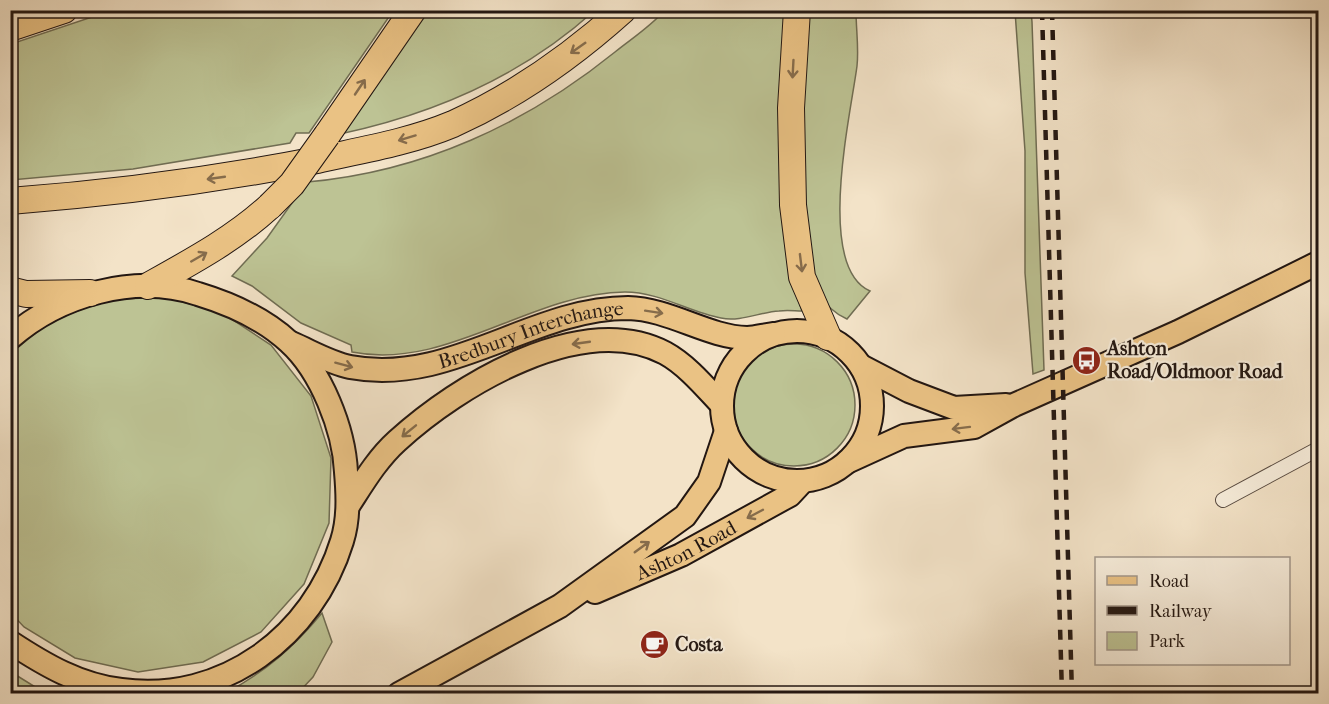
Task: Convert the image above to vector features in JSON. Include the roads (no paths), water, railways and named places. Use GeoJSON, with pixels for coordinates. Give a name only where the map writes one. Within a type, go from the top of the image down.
{"type":"FeatureCollection","features":[{"type":"Feature","properties":{"kind":"highway"},"geometry":{"type":"LineString","coordinates":[[10,28],[64,10]]}},
{"type":"Feature","properties":{"kind":"highway"},"geometry":{"type":"LineString","coordinates":[[148,286],[250,224],[292,184],[412,10]]}},
{"type":"Feature","properties":{"kind":"highway"},"geometry":{"type":"LineString","coordinates":[[10,201],[109,193],[230,177],[378,147],[453,124],[528,83],[586,43],[623,10]]}},
{"type":"Feature","properties":{"kind":"highway"},"geometry":{"type":"LineString","coordinates":[[797,10],[791,108],[793,205],[802,277],[828,337]]}},
{"type":"Feature","properties":{"kind":"highway"},"geometry":{"type":"LineString","coordinates":[[10,290],[26,294],[90,293]]}},
{"type":"Feature","properties":{"kind":"main road"},"geometry":{"type":"LineString","coordinates":[[847,462],[904,436],[974,427],[1014,405],[1178,332],[1318,264]]}},
{"type":"Feature","properties":{"kind":"main road","name":"Bredbury Interchange"},"geometry":{"type":"LineString","coordinates":[[10,338],[48,311],[90,293],[148,286],[186,290],[232,305],[290,342],[334,362],[377,370],[406,368],[473,353],[550,323],[592,311],[661,312],[720,332],[746,338],[792,331],[810,332],[828,337],[847,349],[861,366],[869,385],[872,406],[869,427],[861,446],[847,462],[834,471],[803,481],[776,477],[754,467],[738,452],[726,431],[722,405],[726,382],[736,361],[753,345],[774,334]]}},
{"type":"Feature","properties":{"kind":"main road","name":"Bredbury Interchange"},"geometry":{"type":"LineString","coordinates":[[348,506],[378,461],[397,441],[432,412],[474,385],[560,346],[598,341],[633,342],[665,354],[701,382],[722,405]]}},
{"type":"Feature","properties":{"kind":"main road","name":"Bredbury Interchange"},"geometry":{"type":"LineString","coordinates":[[10,642],[63,674],[87,683],[122,691],[159,692],[210,681],[246,666],[276,645],[308,612],[323,588],[343,540],[348,506],[345,449],[335,415],[320,384],[290,342]]}},
{"type":"Feature","properties":{"kind":"main road"},"geometry":{"type":"LineString","coordinates":[[861,366],[909,391],[954,408],[1014,405]]}},
{"type":"Feature","properties":{"kind":"main road","name":"Ashton Road"},"geometry":{"type":"LineString","coordinates":[[560,606],[685,516],[709,482],[726,431]]}},
{"type":"Feature","properties":{"kind":"main road","name":"Ashton Road"},"geometry":{"type":"LineString","coordinates":[[399,693],[560,606],[681,555],[789,495],[803,481]]}},
{"type":"Feature","properties":{"kind":"street"},"geometry":{"type":"LineString","coordinates":[[1223,501],[1318,448]]}},
{"type":"Feature","properties":{"kind":"railway"},"geometry":{"type":"LineString","coordinates":[[1042,10],[1062,694]]}},
{"type":"Feature","properties":{"kind":"railway"},"geometry":{"type":"LineString","coordinates":[[1052,10],[1072,694]]}},
{"type":"Feature","properties":{"kind":"place","name":"Ashton Road/Oldmoor Road"},"geometry":{"type":"Point","coordinates":[1086,360]}},
{"type":"Feature","properties":{"kind":"place","name":"Costa"},"geometry":{"type":"Point","coordinates":[654,644]}}]}
